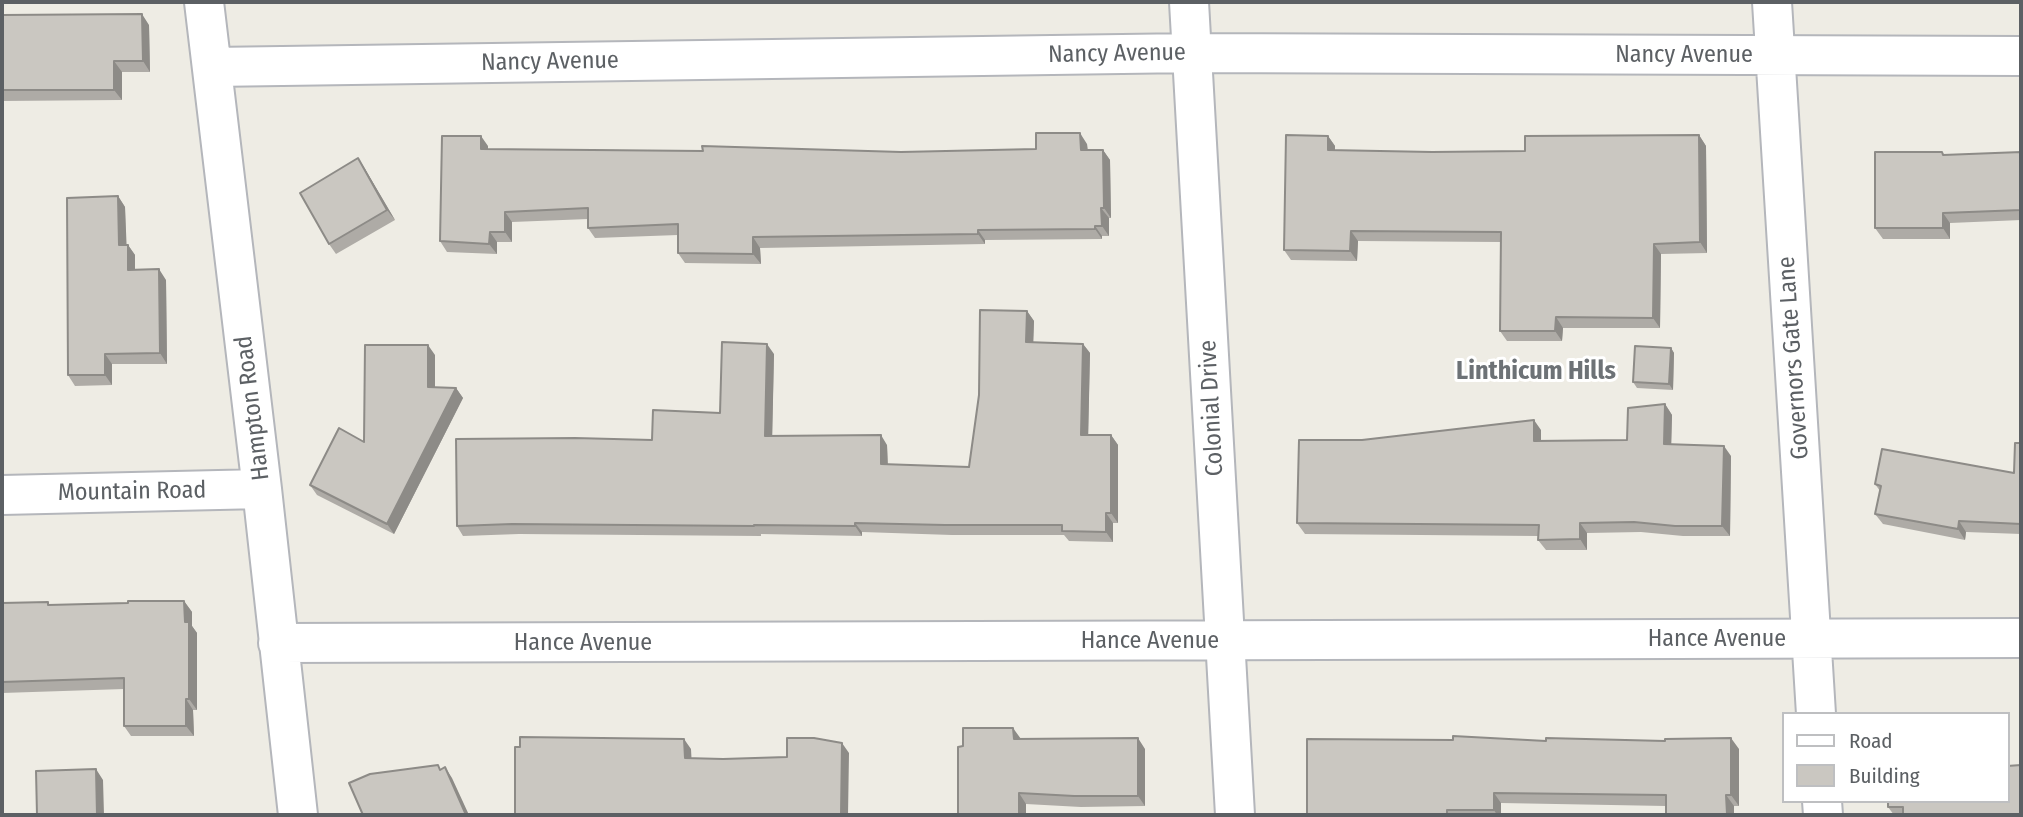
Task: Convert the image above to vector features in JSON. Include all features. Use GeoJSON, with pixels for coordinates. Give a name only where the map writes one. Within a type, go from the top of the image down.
{"type":"FeatureCollection","features":[{"type":"Feature","properties":{"kind":"street","name":"Hampton Road"},"geometry":{"type":"LineString","coordinates":[[204,2],[298,815]]}},
{"type":"Feature","properties":{"kind":"street","name":"Colonial Drive"},"geometry":{"type":"LineString","coordinates":[[1189,2],[1236,815]]}},
{"type":"Feature","properties":{"kind":"street","name":"Governors Gate Lane"},"geometry":{"type":"LineString","coordinates":[[1772,2],[1816,712]]}},
{"type":"Feature","properties":{"kind":"street","name":"Nancy Avenue"},"geometry":{"type":"LineString","coordinates":[[212,67],[1192,53],[2021,56]]}},
{"type":"Feature","properties":{"kind":"street","name":"Mountain Road"},"geometry":{"type":"LineString","coordinates":[[2,495],[262,489]]}},
{"type":"Feature","properties":{"kind":"street","name":"Hance Avenue"},"geometry":{"type":"LineString","coordinates":[[278,643],[2021,638]]}},
{"type":"Feature","properties":{"kind":"building"},"geometry":{"type":"Polygon","coordinates":[[[142,14],[143,61],[114,61],[114,90],[2,90],[2,15],[142,14]]]}},
{"type":"Feature","properties":{"kind":"building"},"geometry":{"type":"Polygon","coordinates":[[[1036,133],[1080,133],[1081,150],[1103,150],[1102,226],[1095,226],[1095,229],[978,230],[978,234],[753,237],[753,254],[678,253],[678,224],[588,228],[588,208],[505,212],[505,232],[490,232],[489,244],[440,241],[442,136],[481,136],[481,149],[703,151],[702,146],[901,152],[1036,149],[1036,133]]]}},
{"type":"Feature","properties":{"kind":"building"},"geometry":{"type":"Polygon","coordinates":[[[1286,135],[1328,136],[1328,150],[1432,152],[1525,151],[1525,136],[1699,135],[1700,242],[1654,244],[1653,318],[1556,317],[1555,331],[1500,331],[1501,232],[1351,231],[1350,251],[1284,250],[1286,135]]]}},
{"type":"Feature","properties":{"kind":"building"},"geometry":{"type":"Polygon","coordinates":[[[1875,152],[1942,152],[1943,155],[2021,152],[2021,210],[1943,213],[1943,228],[1875,228],[1875,152]]]}},
{"type":"Feature","properties":{"kind":"building"},"geometry":{"type":"Polygon","coordinates":[[[358,158],[387,210],[329,244],[300,193],[358,158]]]}},
{"type":"Feature","properties":{"kind":"building"},"geometry":{"type":"Polygon","coordinates":[[[118,196],[119,245],[128,245],[128,270],[159,269],[160,353],[105,354],[105,375],[68,375],[67,198],[118,196]]]}},
{"type":"Feature","properties":{"kind":"building"},"geometry":{"type":"Polygon","coordinates":[[[980,310],[1027,311],[1026,342],[1083,344],[1081,435],[1111,435],[1111,513],[1106,513],[1106,532],[1062,531],[1062,525],[855,523],[855,526],[457,526],[456,439],[652,440],[653,410],[720,413],[722,342],[767,344],[765,436],[881,435],[881,464],[969,467],[979,395],[980,310]]]}},
{"type":"Feature","properties":{"kind":"building"},"geometry":{"type":"Polygon","coordinates":[[[365,345],[428,345],[428,387],[456,388],[387,524],[310,485],[339,428],[364,442],[365,345]]]}},
{"type":"Feature","properties":{"kind":"building"},"geometry":{"type":"Polygon","coordinates":[[[1635,346],[1671,348],[1669,384],[1633,382],[1635,346]]]}},
{"type":"Feature","properties":{"kind":"building"},"geometry":{"type":"Polygon","coordinates":[[[1665,404],[1664,444],[1724,446],[1722,526],[1675,526],[1634,522],[1580,523],[1580,539],[1538,540],[1539,525],[1297,523],[1299,440],[1362,440],[1534,420],[1534,441],[1627,440],[1628,408],[1665,404]]]}},
{"type":"Feature","properties":{"kind":"building"},"geometry":{"type":"Polygon","coordinates":[[[2015,443],[2021,443],[2021,524],[1959,521],[1958,529],[1875,514],[1881,486],[1875,484],[1882,449],[2014,473],[2015,443]]]}},
{"type":"Feature","properties":{"kind":"building"},"geometry":{"type":"Polygon","coordinates":[[[184,601],[185,622],[189,622],[189,699],[186,699],[186,726],[124,726],[124,678],[2,682],[2,603],[48,602],[48,605],[184,601]]]}},
{"type":"Feature","properties":{"kind":"building"},"geometry":{"type":"Polygon","coordinates":[[[963,728],[1013,728],[1014,739],[1138,738],[1138,796],[1019,793],[1019,815],[958,815],[958,747],[963,746],[963,728]]]}},
{"type":"Feature","properties":{"kind":"building"},"geometry":{"type":"Polygon","coordinates":[[[1453,736],[1546,741],[1546,738],[1665,741],[1731,738],[1731,795],[1726,795],[1727,814],[1666,815],[1666,795],[1494,793],[1494,810],[1447,810],[1447,815],[1307,815],[1307,739],[1453,740],[1453,736]]]}},
{"type":"Feature","properties":{"kind":"building"},"geometry":{"type":"Polygon","coordinates":[[[520,737],[684,739],[685,758],[723,759],[787,757],[787,738],[814,738],[842,743],[841,815],[515,815],[515,747],[520,747],[520,737]]]}},
{"type":"Feature","properties":{"kind":"building"},"geometry":{"type":"Polygon","coordinates":[[[438,765],[440,770],[445,767],[466,815],[363,815],[349,783],[370,774],[438,765]]]}},
{"type":"Feature","properties":{"kind":"building"},"geometry":{"type":"Polygon","coordinates":[[[2021,765],[2021,815],[1903,815],[1903,807],[1888,807],[1888,803],[2009,803],[2009,766],[2021,765]]]}},
{"type":"Feature","properties":{"kind":"building"},"geometry":{"type":"Polygon","coordinates":[[[96,769],[97,815],[37,815],[36,771],[96,769]]]}},
{"type":"Feature","properties":{"kind":"district","name":"Linthicum Hills"},"geometry":{"type":"Point","coordinates":[1536,372]}}]}
